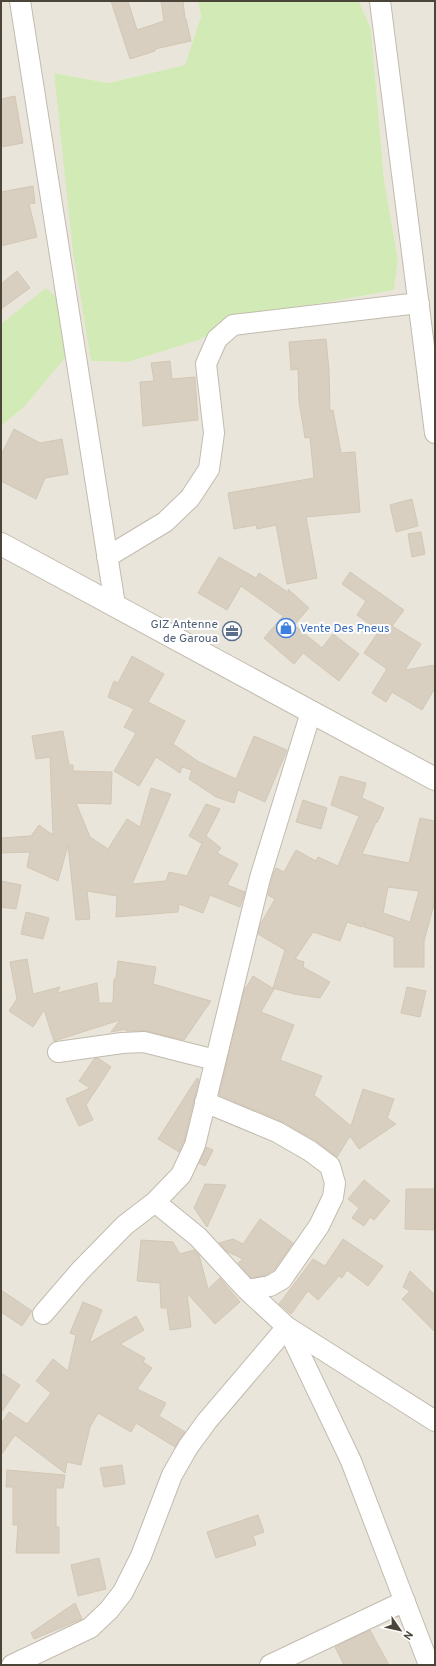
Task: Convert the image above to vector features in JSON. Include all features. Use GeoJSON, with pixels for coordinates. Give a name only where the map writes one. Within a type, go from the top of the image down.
{"type":"FeatureCollection","features":[{"type":"Feature","properties":{"kind":"street"},"geometry":{"type":"LineString","coordinates":[[20,1],[115,605]]}},
{"type":"Feature","properties":{"kind":"street"},"geometry":{"type":"LineString","coordinates":[[380,1],[435,433]]}},
{"type":"Feature","properties":{"kind":"street"},"geometry":{"type":"LineString","coordinates":[[107,557],[165,522],[190,498],[209,469],[214,433],[206,364],[217,339],[233,326],[419,303]]}},
{"type":"Feature","properties":{"kind":"street"},"geometry":{"type":"LineString","coordinates":[[1,544],[435,779]]}},
{"type":"Feature","properties":{"kind":"street"},"geometry":{"type":"LineString","coordinates":[[44,1314],[80,1271],[120,1230],[155,1202],[181,1175],[195,1145],[260,878],[311,712]]}},
{"type":"Feature","properties":{"kind":"street"},"geometry":{"type":"LineString","coordinates":[[58,1052],[122,1043],[144,1042],[215,1060]]}},
{"type":"Feature","properties":{"kind":"street"},"geometry":{"type":"LineString","coordinates":[[205,1102],[277,1132],[310,1150],[330,1166],[335,1183],[333,1197],[319,1226],[298,1259],[282,1279],[270,1286],[247,1290]]}},
{"type":"Feature","properties":{"kind":"street"},"geometry":{"type":"LineString","coordinates":[[155,1202],[198,1237],[247,1290],[287,1327],[435,1421]]}},
{"type":"Feature","properties":{"kind":"street"},"geometry":{"type":"LineString","coordinates":[[287,1327],[350,1461],[429,1665]]}},
{"type":"Feature","properties":{"kind":"street"},"geometry":{"type":"LineString","coordinates":[[12,1665],[90,1628],[114,1604],[123,1592],[141,1556],[172,1475],[188,1447],[207,1421],[287,1327]]}},
{"type":"Feature","properties":{"kind":"street"},"geometry":{"type":"LineString","coordinates":[[264,1665],[405,1601]]}},
{"type":"Feature","properties":{"kind":"shaded area"},"geometry":{"type":"Polygon","coordinates":[[[1,1],[198,1],[201,16],[185,65],[108,83],[54,73],[91,361],[128,362],[199,340],[244,314],[330,302],[394,290],[398,260],[384,179],[371,29],[359,1],[435,1],[435,1665],[1,1665],[1,426],[23,408],[5,322],[1,324],[1,1]]]}},
{"type":"Feature","properties":{"kind":"green space"},"geometry":{"type":"Polygon","coordinates":[[[198,1],[359,1],[371,29],[384,179],[398,260],[394,290],[330,302],[244,314],[199,340],[128,362],[91,361],[73,252],[54,73],[108,83],[185,65],[201,16],[198,1]]]}},
{"type":"Feature","properties":{"kind":"green space"},"geometry":{"type":"Polygon","coordinates":[[[46,288],[57,298],[65,358],[23,408],[1,426],[1,324],[46,288]]]}},
{"type":"Feature","properties":{"kind":"building"},"geometry":{"type":"Polygon","coordinates":[[[111,1],[128,1],[137,30],[164,21],[161,1],[183,1],[185,19],[191,41],[155,49],[155,51],[130,59],[111,1]]]}},
{"type":"Feature","properties":{"kind":"building"},"geometry":{"type":"Polygon","coordinates":[[[15,96],[23,143],[1,147],[1,99],[15,96]]]}},
{"type":"Feature","properties":{"kind":"building"},"geometry":{"type":"Polygon","coordinates":[[[33,186],[35,203],[29,204],[37,237],[1,246],[1,192],[33,186]]]}},
{"type":"Feature","properties":{"kind":"building"},"geometry":{"type":"Polygon","coordinates":[[[17,271],[30,288],[1,309],[1,284],[17,271]]]}},
{"type":"Feature","properties":{"kind":"building"},"geometry":{"type":"Polygon","coordinates":[[[326,339],[329,370],[330,411],[333,410],[341,453],[355,452],[360,512],[306,517],[317,578],[287,584],[276,525],[257,529],[256,525],[234,529],[228,493],[314,478],[310,437],[305,438],[299,401],[298,369],[291,370],[289,342],[326,339]]]}},
{"type":"Feature","properties":{"kind":"building"},"geometry":{"type":"Polygon","coordinates":[[[170,361],[172,379],[195,377],[198,420],[143,426],[140,382],[154,381],[151,363],[170,361]]]}},
{"type":"Feature","properties":{"kind":"building"},"geometry":{"type":"Polygon","coordinates":[[[14,429],[40,443],[62,439],[68,474],[45,478],[36,499],[1,481],[1,455],[14,429]]]}},
{"type":"Feature","properties":{"kind":"building"},"geometry":{"type":"Polygon","coordinates":[[[412,499],[418,526],[396,532],[390,505],[412,499]]]}},
{"type":"Feature","properties":{"kind":"building"},"geometry":{"type":"Polygon","coordinates":[[[421,532],[425,554],[412,557],[408,534],[421,532]]]}},
{"type":"Feature","properties":{"kind":"building"},"geometry":{"type":"Polygon","coordinates":[[[219,557],[256,578],[259,573],[289,593],[288,589],[309,608],[294,625],[322,648],[333,634],[359,654],[339,681],[303,653],[294,664],[264,638],[283,616],[241,586],[227,610],[198,593],[219,557]]]}},
{"type":"Feature","properties":{"kind":"building"},"geometry":{"type":"Polygon","coordinates":[[[350,572],[404,610],[392,626],[421,644],[405,670],[435,665],[435,688],[422,710],[392,692],[386,702],[372,693],[387,669],[364,653],[379,631],[357,615],[366,601],[342,584],[350,572]]]}},
{"type":"Feature","properties":{"kind":"building"},"geometry":{"type":"Polygon","coordinates":[[[132,656],[164,674],[148,702],[185,721],[173,744],[199,762],[236,779],[254,736],[287,750],[265,802],[238,790],[234,803],[216,797],[189,779],[192,770],[182,767],[180,773],[156,757],[139,786],[114,771],[136,733],[124,727],[134,709],[108,697],[114,681],[118,683],[132,656]]]}},
{"type":"Feature","properties":{"kind":"building"},"geometry":{"type":"Polygon","coordinates":[[[63,731],[69,765],[73,765],[73,771],[112,772],[111,804],[76,803],[90,837],[108,849],[127,819],[140,827],[151,788],[171,794],[132,884],[166,881],[169,872],[187,876],[203,841],[201,843],[189,836],[206,804],[220,809],[206,836],[221,848],[217,853],[238,864],[227,885],[245,892],[240,907],[210,895],[203,913],[179,904],[178,912],[116,917],[117,896],[87,891],[90,919],[76,920],[68,845],[58,881],[27,867],[30,852],[1,853],[1,838],[31,836],[39,825],[53,835],[50,757],[36,759],[32,736],[63,731]]]}},
{"type":"Feature","properties":{"kind":"building"},"geometry":{"type":"Polygon","coordinates":[[[340,776],[366,783],[362,798],[384,808],[362,854],[409,863],[420,818],[435,821],[435,887],[433,901],[435,901],[424,941],[424,967],[394,967],[394,937],[364,927],[365,922],[362,927],[347,922],[340,941],[313,932],[295,959],[304,962],[303,967],[330,982],[320,998],[294,994],[273,988],[285,950],[258,934],[260,925],[275,899],[268,895],[276,868],[284,872],[296,850],[316,861],[318,857],[338,866],[359,816],[331,805],[340,776]],[[388,887],[383,913],[410,922],[419,891],[388,887]]]}},
{"type":"Feature","properties":{"kind":"building"},"geometry":{"type":"Polygon","coordinates":[[[303,800],[327,808],[321,829],[296,822],[303,800]]]}},
{"type":"Feature","properties":{"kind":"building"},"geometry":{"type":"Polygon","coordinates":[[[1,881],[21,885],[16,909],[1,907],[1,881]]]}},
{"type":"Feature","properties":{"kind":"building"},"geometry":{"type":"Polygon","coordinates":[[[26,912],[49,918],[43,939],[21,934],[26,912]]]}},
{"type":"Feature","properties":{"kind":"building"},"geometry":{"type":"Polygon","coordinates":[[[27,959],[33,994],[60,987],[57,993],[97,983],[99,1003],[113,1003],[114,979],[116,978],[118,961],[156,967],[153,984],[211,1001],[184,1040],[147,1031],[126,1031],[126,1029],[111,1032],[120,1020],[54,1041],[44,1010],[33,1027],[9,1011],[17,999],[10,962],[27,959]]]}},
{"type":"Feature","properties":{"kind":"building"},"geometry":{"type":"Polygon","coordinates":[[[253,976],[274,989],[261,1012],[294,1025],[280,1060],[322,1076],[314,1095],[351,1126],[363,1089],[394,1099],[387,1118],[396,1124],[359,1149],[350,1136],[337,1157],[316,1141],[283,1122],[219,1095],[244,991],[253,976]]]}},
{"type":"Feature","properties":{"kind":"building"},"geometry":{"type":"Polygon","coordinates":[[[407,987],[426,991],[420,1017],[401,1013],[407,987]]]}},
{"type":"Feature","properties":{"kind":"building"},"geometry":{"type":"Polygon","coordinates":[[[98,1058],[111,1067],[86,1105],[93,1120],[79,1126],[66,1099],[90,1088],[79,1081],[94,1059],[98,1058]]]}},
{"type":"Feature","properties":{"kind":"building"},"geometry":{"type":"Polygon","coordinates":[[[197,1078],[199,1079],[184,1141],[179,1152],[158,1139],[197,1078]]]}},
{"type":"Feature","properties":{"kind":"building"},"geometry":{"type":"Polygon","coordinates":[[[206,1147],[213,1150],[205,1166],[199,1163],[206,1147]]]}},
{"type":"Feature","properties":{"kind":"building"},"geometry":{"type":"Polygon","coordinates":[[[364,1180],[390,1201],[374,1220],[370,1217],[364,1226],[352,1218],[359,1208],[348,1199],[364,1180]]]}},
{"type":"Feature","properties":{"kind":"building"},"geometry":{"type":"Polygon","coordinates":[[[205,1184],[226,1185],[207,1227],[194,1208],[205,1184]]]}},
{"type":"Feature","properties":{"kind":"building"},"geometry":{"type":"Polygon","coordinates":[[[406,1189],[435,1189],[435,1230],[405,1229],[406,1189]]]}},
{"type":"Feature","properties":{"kind":"building"},"geometry":{"type":"Polygon","coordinates":[[[260,1219],[293,1243],[274,1270],[266,1275],[251,1278],[238,1263],[243,1259],[226,1251],[219,1243],[233,1239],[243,1244],[260,1219]]]}},
{"type":"Feature","properties":{"kind":"building"},"geometry":{"type":"Polygon","coordinates":[[[343,1239],[383,1266],[368,1286],[347,1270],[342,1278],[339,1276],[318,1300],[308,1291],[291,1314],[279,1304],[313,1259],[325,1266],[343,1239]]]}},
{"type":"Feature","properties":{"kind":"building"},"geometry":{"type":"Polygon","coordinates":[[[141,1240],[173,1242],[180,1254],[194,1250],[199,1255],[208,1289],[220,1278],[240,1302],[215,1324],[187,1293],[191,1327],[170,1330],[167,1308],[161,1308],[160,1283],[137,1281],[141,1240]]]}},
{"type":"Feature","properties":{"kind":"building"},"geometry":{"type":"Polygon","coordinates":[[[410,1271],[435,1295],[435,1332],[402,1299],[410,1291],[403,1287],[410,1271]]]}},
{"type":"Feature","properties":{"kind":"building"},"geometry":{"type":"Polygon","coordinates":[[[1,1290],[32,1311],[22,1326],[1,1312],[1,1290]]]}},
{"type":"Feature","properties":{"kind":"building"},"geometry":{"type":"Polygon","coordinates":[[[83,1302],[102,1310],[89,1343],[136,1316],[144,1330],[120,1344],[145,1358],[143,1362],[152,1368],[137,1389],[166,1403],[159,1416],[185,1432],[175,1447],[136,1423],[131,1432],[98,1413],[90,1427],[81,1465],[67,1462],[65,1473],[15,1435],[1,1455],[1,1424],[9,1412],[27,1424],[51,1393],[36,1381],[53,1359],[68,1371],[76,1335],[70,1333],[83,1302]]]}},
{"type":"Feature","properties":{"kind":"building"},"geometry":{"type":"Polygon","coordinates":[[[1,1373],[20,1385],[1,1413],[1,1373]]]}},
{"type":"Feature","properties":{"kind":"building"},"geometry":{"type":"Polygon","coordinates":[[[122,1465],[125,1484],[104,1487],[100,1468],[122,1465]]]}},
{"type":"Feature","properties":{"kind":"building"},"geometry":{"type":"Polygon","coordinates":[[[7,1470],[65,1475],[63,1488],[56,1488],[56,1527],[59,1527],[59,1553],[16,1553],[18,1525],[13,1525],[13,1487],[6,1487],[7,1470]]]}},
{"type":"Feature","properties":{"kind":"building"},"geometry":{"type":"Polygon","coordinates":[[[258,1515],[264,1532],[253,1536],[256,1545],[216,1558],[207,1532],[258,1515]]]}},
{"type":"Feature","properties":{"kind":"building"},"geometry":{"type":"Polygon","coordinates":[[[99,1558],[106,1589],[78,1596],[71,1565],[99,1558]]]}},
{"type":"Feature","properties":{"kind":"building"},"geometry":{"type":"Polygon","coordinates":[[[75,1603],[82,1619],[34,1639],[31,1633],[75,1603]]]}},
{"type":"Feature","properties":{"kind":"building"},"geometry":{"type":"Polygon","coordinates":[[[370,1630],[389,1665],[344,1665],[335,1647],[370,1630]]]}},
{"type":"Feature","properties":{"kind":"place","name":"Vente Des Pneus"},"geometry":{"type":"Point","coordinates":[286,628]}},
{"type":"Feature","properties":{"kind":"place","name":"GIZ Antenne de Garoua"},"geometry":{"type":"Point","coordinates":[232,631]}}]}
